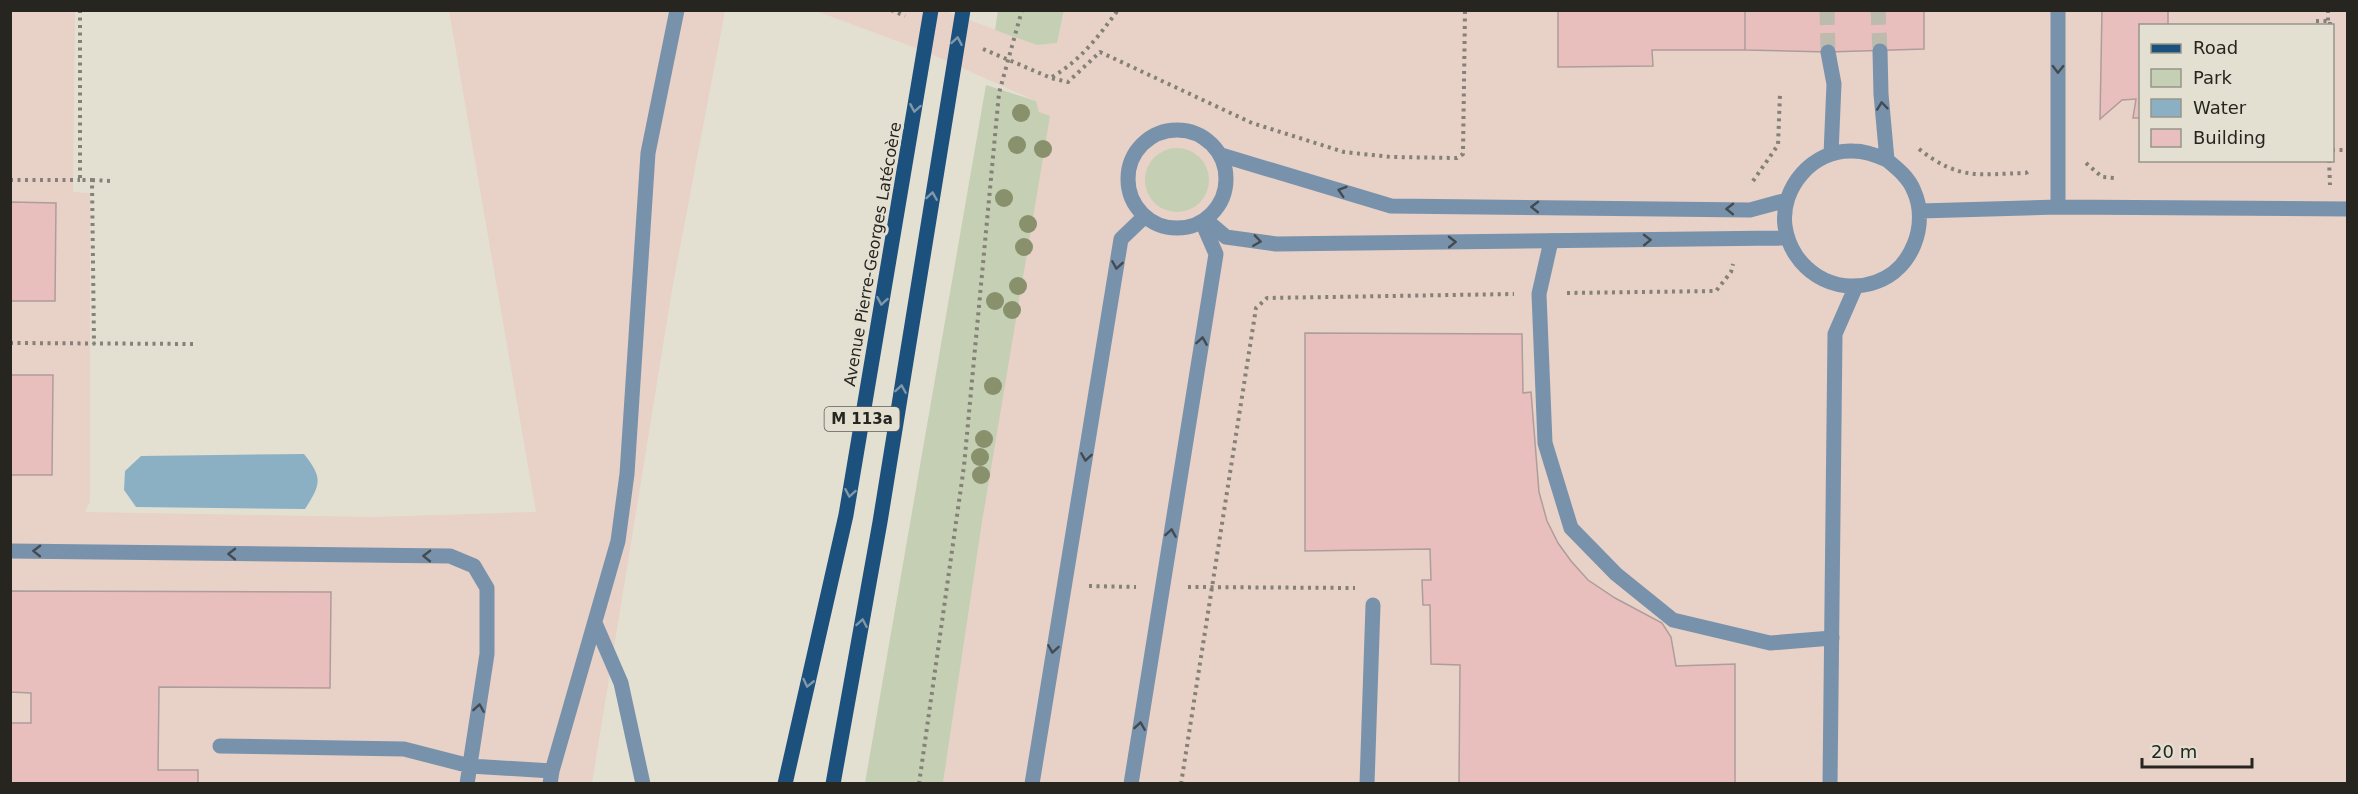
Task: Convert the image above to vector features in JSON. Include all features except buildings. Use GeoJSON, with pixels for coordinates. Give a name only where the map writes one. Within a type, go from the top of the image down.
{"type":"FeatureCollection","features":[{"type":"Feature","properties":{"kind":"main road","name":"Avenue Pierre-Georges Latécoère"},"geometry":{"type":"LineString","coordinates":[[785,783],[846,515],[931,10]]}},
{"type":"Feature","properties":{"kind":"main road","name":"M 113a"},"geometry":{"type":"LineString","coordinates":[[833,783],[880,522],[962,14]]}},
{"type":"Feature","properties":{"kind":"street"},"geometry":{"type":"LineString","coordinates":[[220,746],[404,749],[470,766],[551,777],[618,541],[626,485],[648,153],[677,10]]}},
{"type":"Feature","properties":{"kind":"street"},"geometry":{"type":"LineString","coordinates":[[2058,10],[2058,207]]}},
{"type":"Feature","properties":{"kind":"street"},"geometry":{"type":"LineString","coordinates":[[1880,51],[1887,160]]}},
{"type":"Feature","properties":{"kind":"street"},"geometry":{"type":"LineString","coordinates":[[1828,52],[1834,84],[1831,154]]}},
{"type":"Feature","properties":{"kind":"street"},"geometry":{"type":"LineString","coordinates":[[1179,129],[1195,133],[1210,142],[1221,155],[1226,168],[1223,197],[1216,210],[1204,221],[1172,229],[1157,224],[1135,206],[1128,178],[1137,150],[1147,140],[1162,132],[1179,129]]}},
{"type":"Feature","properties":{"kind":"street"},"geometry":{"type":"LineString","coordinates":[[1850,150],[1870,153],[1887,160],[1904,174],[1914,191],[1920,211],[1918,233],[1910,253],[1896,270],[1878,282],[1856,286],[1834,284],[1813,274],[1797,258],[1787,238],[1784,219],[1787,200],[1793,185],[1816,161],[1831,154],[1850,150]]}},
{"type":"Feature","properties":{"kind":"street"},"geometry":{"type":"LineString","coordinates":[[1221,155],[1391,206],[1750,210],[1787,200]]}},
{"type":"Feature","properties":{"kind":"street"},"geometry":{"type":"LineString","coordinates":[[1920,211],[2058,207],[2348,209]]}},
{"type":"Feature","properties":{"kind":"street"},"geometry":{"type":"LineString","coordinates":[[1032,783],[1121,239],[1145,216]]}},
{"type":"Feature","properties":{"kind":"street"},"geometry":{"type":"LineString","coordinates":[[1204,221],[1226,237],[1276,244],[1787,238]]}},
{"type":"Feature","properties":{"kind":"street"},"geometry":{"type":"LineString","coordinates":[[1131,783],[1216,254],[1204,221]]}},
{"type":"Feature","properties":{"kind":"street"},"geometry":{"type":"LineString","coordinates":[[1551,241],[1539,294],[1545,443],[1571,528],[1616,574],[1673,620],[1770,643],[1832,638]]}},
{"type":"Feature","properties":{"kind":"street"},"geometry":{"type":"LineString","coordinates":[[1830,783],[1835,334],[1856,286]]}},
{"type":"Feature","properties":{"kind":"street"},"geometry":{"type":"LineString","coordinates":[[10,551],[450,556],[474,566],[487,588],[487,654],[467,783]]}},
{"type":"Feature","properties":{"kind":"street"},"geometry":{"type":"LineString","coordinates":[[1367,783],[1373,605]]}},
{"type":"Feature","properties":{"kind":"street"},"geometry":{"type":"LineString","coordinates":[[595,623],[621,683],[643,783]]}},
{"type":"Feature","properties":{"kind":"path"},"geometry":{"type":"LineString","coordinates":[[80,10],[80,180]]}},
{"type":"Feature","properties":{"kind":"path"},"geometry":{"type":"LineString","coordinates":[[920,783],[964,466],[999,93],[1022,10]]}},
{"type":"Feature","properties":{"kind":"path"},"geometry":{"type":"LineString","coordinates":[[1118,10],[1091,47],[1071,66],[1051,78],[1068,82],[1100,52],[1252,123],[1344,152],[1391,157],[1457,158],[1463,154],[1466,10]]}},
{"type":"Feature","properties":{"kind":"path"},"geometry":{"type":"LineString","coordinates":[[2316,21],[2329,23],[2328,10]]}},
{"type":"Feature","properties":{"kind":"path"},"geometry":{"type":"LineString","coordinates":[[1750,185],[1778,145],[1780,94]]}},
{"type":"Feature","properties":{"kind":"path"},"geometry":{"type":"LineString","coordinates":[[1915,146],[1940,164],[1965,174],[2026,172],[2035,164]]}},
{"type":"Feature","properties":{"kind":"path"},"geometry":{"type":"LineString","coordinates":[[2083,161],[2102,177],[2125,179]]}},
{"type":"Feature","properties":{"kind":"path"},"geometry":{"type":"LineString","coordinates":[[10,180],[112,181]]}},
{"type":"Feature","properties":{"kind":"path"},"geometry":{"type":"LineString","coordinates":[[92,180],[94,344]]}},
{"type":"Feature","properties":{"kind":"path"},"geometry":{"type":"LineString","coordinates":[[1181,783],[1256,308],[1267,298],[1716,291],[1731,272],[1734,257]]}},
{"type":"Feature","properties":{"kind":"path"},"geometry":{"type":"LineString","coordinates":[[10,344],[196,345]]}},
{"type":"Feature","properties":{"kind":"path"},"geometry":{"type":"LineString","coordinates":[[1064,585],[1374,589],[1373,605]]}},
{"type":"Feature","properties":{"kind":"shaded area"},"geometry":{"type":"Polygon","coordinates":[[[1065,10],[2347,11],[2347,783],[943,783],[1039,112],[1036,101],[924,51],[816,11],[945,11],[1037,45],[1057,43],[1065,10]]]}},
{"type":"Feature","properties":{"kind":"shaded area"},"geometry":{"type":"Polygon","coordinates":[[[10,11],[75,11],[73,192],[90,193],[90,502],[85,512],[375,517],[536,512],[449,11],[725,11],[673,284],[592,783],[11,783],[10,11]]]}},
{"type":"Feature","properties":{"kind":"green space"},"geometry":{"type":"Polygon","coordinates":[[[998,11],[1064,11],[1057,43],[1037,45],[995,30],[998,11]]]}},
{"type":"Feature","properties":{"kind":"green space"},"geometry":{"type":"Polygon","coordinates":[[[986,85],[1036,101],[1039,112],[1050,116],[982,522],[943,783],[865,783],[986,85]]]}},
{"type":"Feature","properties":{"kind":"green space"},"geometry":{"type":"Polygon","coordinates":[[[1177,148],[1195,154],[1203,162],[1209,180],[1203,198],[1195,206],[1177,212],[1159,206],[1151,198],[1145,180],[1151,162],[1159,154],[1177,148]]]}},
{"type":"Feature","properties":{"kind":"water"},"geometry":{"type":"Polygon","coordinates":[[[304,454],[314,469],[318,481],[305,509],[136,507],[124,490],[125,471],[141,456],[304,454]]]}},
{"type":"Feature","properties":{"kind":"tunnel"},"geometry":{"type":"LineString","coordinates":[[1827,10],[1828,52]]}},
{"type":"Feature","properties":{"kind":"tunnel"},"geometry":{"type":"LineString","coordinates":[[1878,10],[1880,51]]}}]}
